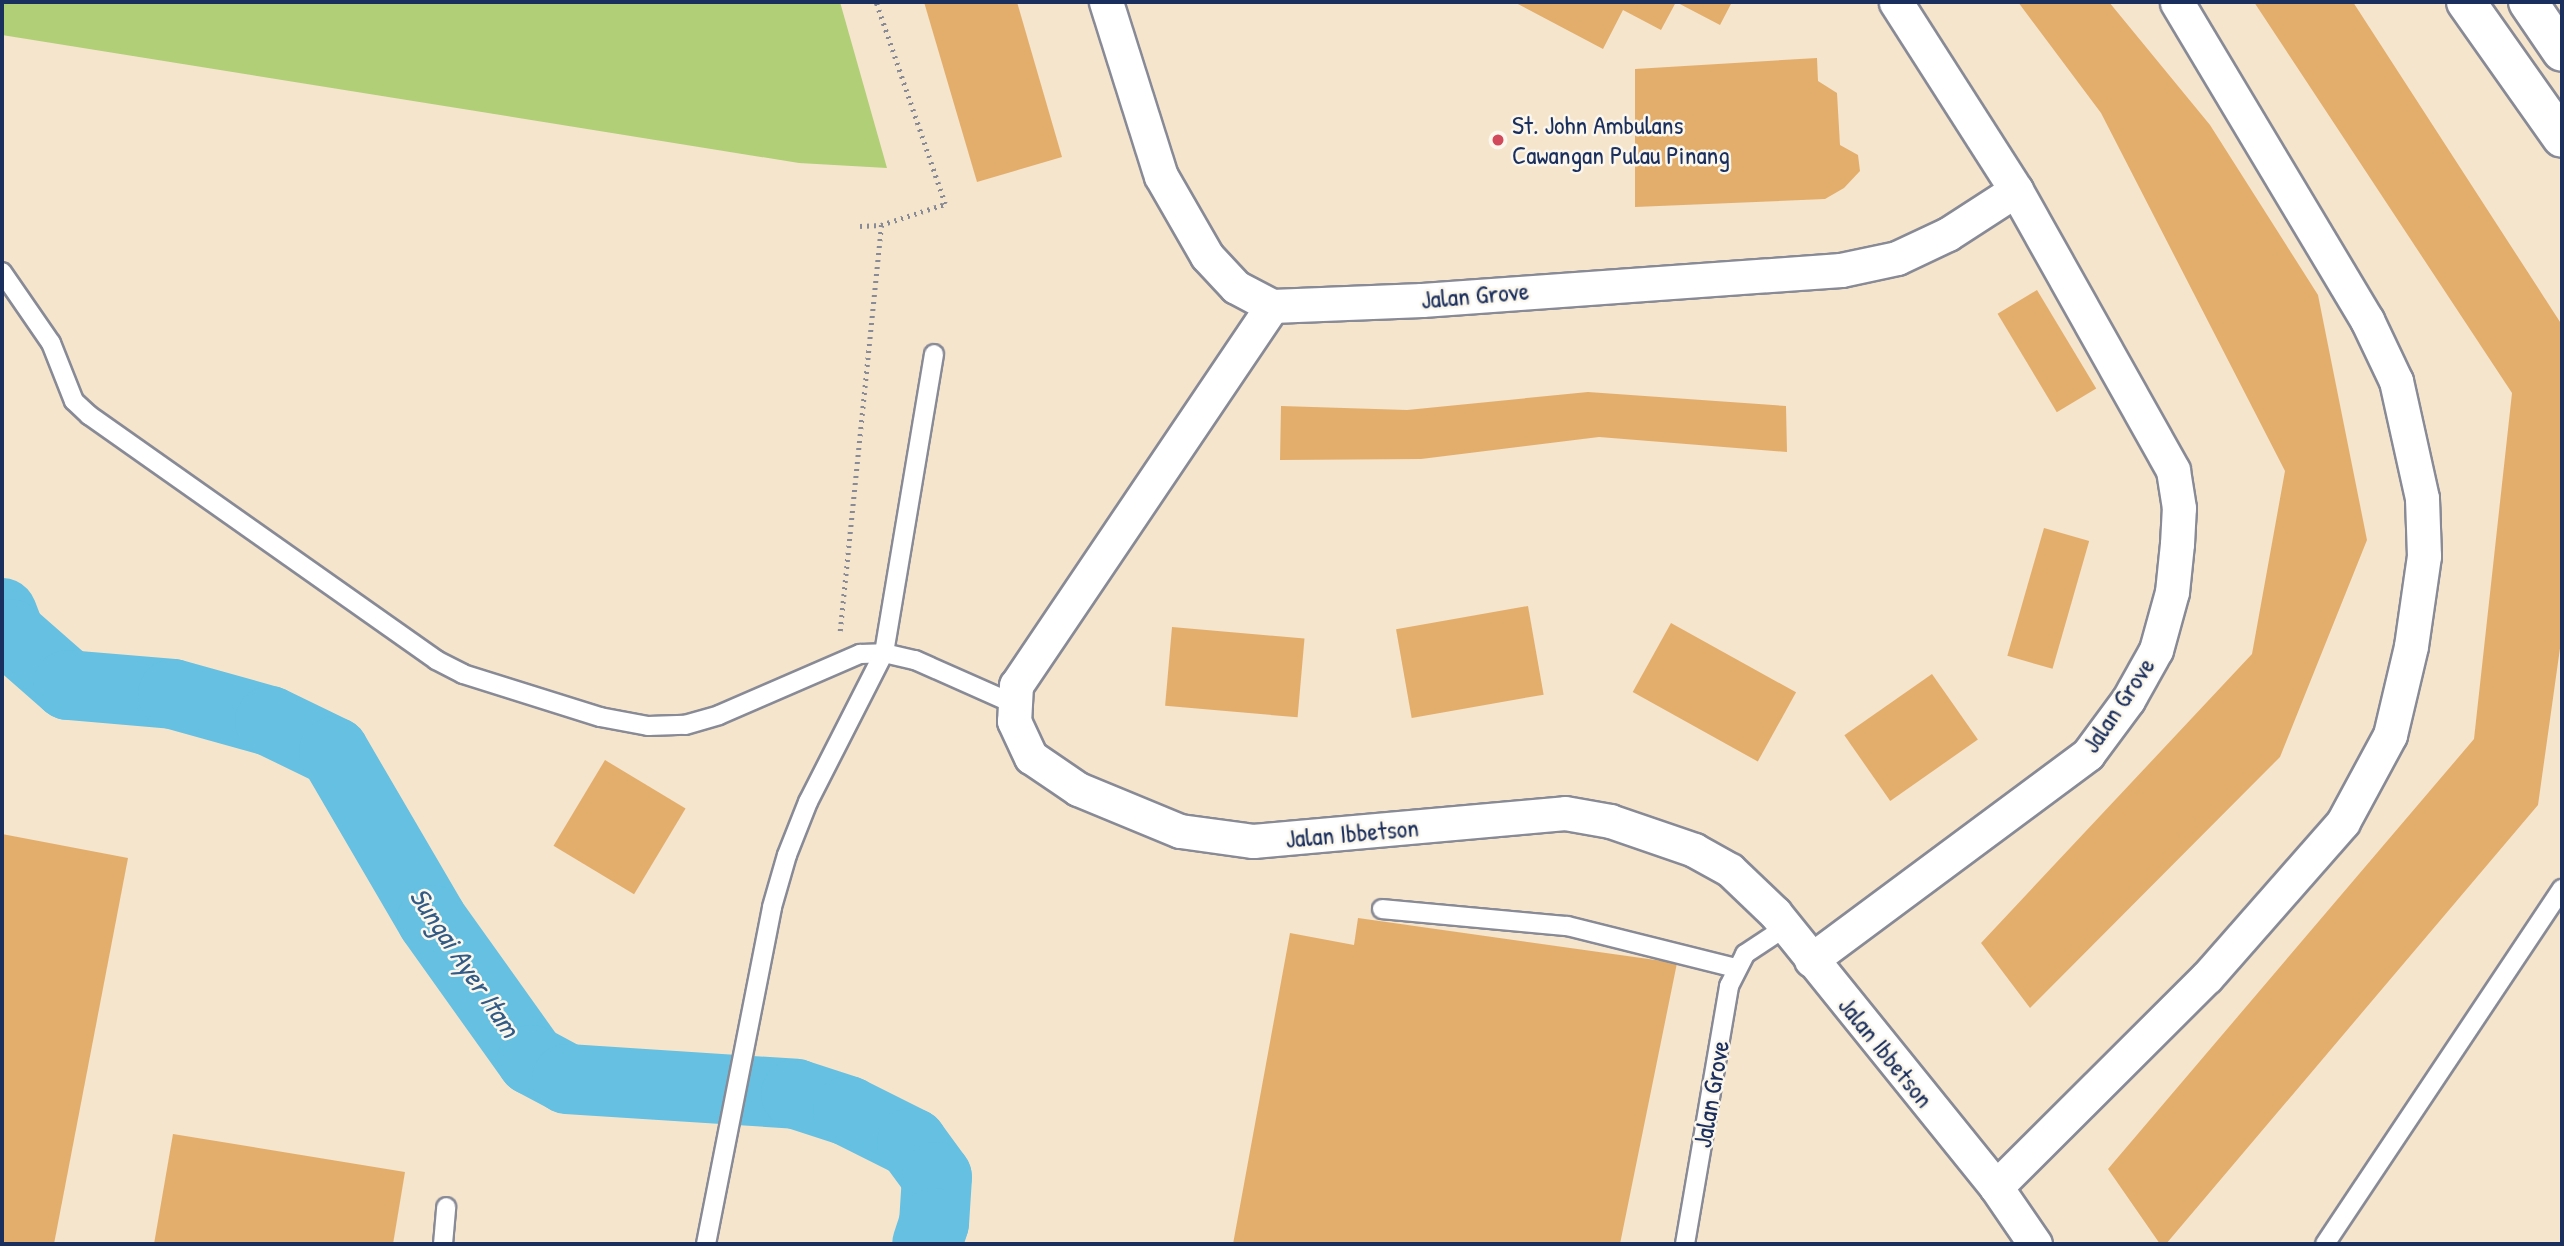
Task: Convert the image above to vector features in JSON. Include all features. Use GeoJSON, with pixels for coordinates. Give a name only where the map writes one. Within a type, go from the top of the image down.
{"type":"FeatureCollection","features":[{"type":"Feature","properties":{"kind":"main road"},"geometry":{"type":"LineString","coordinates":[[2466,2],[2562,138]]}},
{"type":"Feature","properties":{"kind":"main road"},"geometry":{"type":"LineString","coordinates":[[2528,2],[2562,52]]}},
{"type":"Feature","properties":{"kind":"street"},"geometry":{"type":"LineString","coordinates":[[1012,703],[1016,685],[1051,629],[1272,306],[1236,287],[1207,256],[1161,176],[1106,2]]}},
{"type":"Feature","properties":{"kind":"street","name":"Jalan Grove"},"geometry":{"type":"LineString","coordinates":[[1811,960],[2088,754],[2127,700],[2155,650],[2172,592],[2179,508],[2173,470],[2016,190],[1896,2]]}},
{"type":"Feature","properties":{"kind":"street"},"geometry":{"type":"LineString","coordinates":[[1996,1187],[2207,977],[2343,821],[2390,735],[2411,646],[2424,556],[2422,498],[2396,381],[2367,320],[2177,2]]}},
{"type":"Feature","properties":{"kind":"street","name":"Jalan Grove"},"geometry":{"type":"LineString","coordinates":[[1272,306],[1422,300],[1841,270],[1897,258],[1948,234],[2016,190]]}},
{"type":"Feature","properties":{"kind":"street","name":"Jalan Ibbetson"},"geometry":{"type":"LineString","coordinates":[[1012,703],[1018,737],[1031,757],[1054,777],[1120,810],[1180,831],[1252,841],[1324,838],[1565,813],[1610,821],[1694,850],[1730,870],[1786,927],[1996,1187],[2035,1244]]}},
{"type":"Feature","properties":{"kind":"lane"},"geometry":{"type":"LineString","coordinates":[[2,272],[51,343],[74,401],[89,415],[404,638],[463,674],[600,717],[648,726],[685,725],[719,715],[860,654],[884,653],[915,660],[1012,703]]}},
{"type":"Feature","properties":{"kind":"lane"},"geometry":{"type":"LineString","coordinates":[[706,1244],[748,1027],[787,855],[808,802],[884,653],[934,354]]}},
{"type":"Feature","properties":{"kind":"lane"},"geometry":{"type":"LineString","coordinates":[[2325,1244],[2562,889]]}},
{"type":"Feature","properties":{"kind":"lane"},"geometry":{"type":"LineString","coordinates":[[1382,909],[1567,926],[1735,968],[1745,954],[1786,927]]}},
{"type":"Feature","properties":{"kind":"lane","name":"Jalan Grove"},"geometry":{"type":"LineString","coordinates":[[1685,1244],[1735,968]]}},
{"type":"Feature","properties":{"kind":"lane"},"geometry":{"type":"LineString","coordinates":[[443,1244],[446,1207]]}},
{"type":"Feature","properties":{"kind":"path"},"geometry":{"type":"LineString","coordinates":[[860,226],[881,225],[945,204],[876,2]]}},
{"type":"Feature","properties":{"kind":"path"},"geometry":{"type":"LineString","coordinates":[[836,664],[881,225]]}},
{"type":"Feature","properties":{"kind":"green space"},"geometry":{"type":"Polygon","coordinates":[[[2,2],[840,2],[887,168],[799,163],[2,35],[2,2]]]}},
{"type":"Feature","properties":{"kind":"building"},"geometry":{"type":"Polygon","coordinates":[[[924,2],[1017,2],[1062,157],[977,182],[924,2]]]}},
{"type":"Feature","properties":{"kind":"building"},"geometry":{"type":"Polygon","coordinates":[[[1514,2],[1676,2],[1661,30],[1623,10],[1603,49],[1514,2]]]}},
{"type":"Feature","properties":{"kind":"building"},"geometry":{"type":"Polygon","coordinates":[[[1676,2],[1732,2],[1720,25],[1676,2]]]}},
{"type":"Feature","properties":{"kind":"building"},"geometry":{"type":"Polygon","coordinates":[[[2018,2],[2109,2],[2210,125],[2318,295],[2367,540],[2280,757],[2030,1008],[1981,943],[2252,654],[2285,471],[2101,113],[2018,2]]]}},
{"type":"Feature","properties":{"kind":"building"},"geometry":{"type":"Polygon","coordinates":[[[2254,2],[2353,2],[2562,325],[2562,634],[2538,805],[2166,1244],[2160,1244],[2108,1169],[2474,739],[2512,393],[2254,2]]]}},
{"type":"Feature","properties":{"kind":"building"},"geometry":{"type":"Polygon","coordinates":[[[1817,58],[1818,81],[1837,93],[1840,145],[1858,155],[1860,171],[1844,188],[1825,199],[1635,207],[1635,69],[1817,58]]]}},
{"type":"Feature","properties":{"kind":"building"},"geometry":{"type":"Polygon","coordinates":[[[2037,290],[2096,389],[2057,412],[1998,314],[2037,290]]]}},
{"type":"Feature","properties":{"kind":"building"},"geometry":{"type":"Polygon","coordinates":[[[1588,392],[1786,406],[1787,452],[1599,437],[1421,459],[1280,460],[1281,406],[1407,410],[1588,392]]]}},
{"type":"Feature","properties":{"kind":"building"},"geometry":{"type":"Polygon","coordinates":[[[2044,528],[2089,541],[2053,669],[2007,656],[2044,528]]]}},
{"type":"Feature","properties":{"kind":"building"},"geometry":{"type":"Polygon","coordinates":[[[1528,606],[1544,695],[1412,718],[1396,629],[1528,606]]]}},
{"type":"Feature","properties":{"kind":"building"},"geometry":{"type":"Polygon","coordinates":[[[1671,623],[1796,692],[1758,761],[1633,692],[1671,623]]]}},
{"type":"Feature","properties":{"kind":"building"},"geometry":{"type":"Polygon","coordinates":[[[1172,627],[1304,639],[1298,717],[1165,706],[1172,627]]]}},
{"type":"Feature","properties":{"kind":"building"},"geometry":{"type":"Polygon","coordinates":[[[1932,674],[1978,740],[1890,801],[1844,735],[1932,674]]]}},
{"type":"Feature","properties":{"kind":"building"},"geometry":{"type":"Polygon","coordinates":[[[605,760],[686,808],[634,894],[553,846],[605,760]]]}},
{"type":"Feature","properties":{"kind":"building"},"geometry":{"type":"Polygon","coordinates":[[[2,834],[128,858],[54,1244],[2,1244],[2,834]]]}},
{"type":"Feature","properties":{"kind":"building"},"geometry":{"type":"Polygon","coordinates":[[[1358,918],[1677,963],[1620,1244],[1233,1244],[1290,933],[1354,945],[1358,918]]]}},
{"type":"Feature","properties":{"kind":"building"},"geometry":{"type":"Polygon","coordinates":[[[173,1134],[405,1172],[393,1244],[154,1244],[173,1134]]]}},
{"type":"Feature","properties":{"kind":"waterway","name":"Sungai Ayer Itam"},"geometry":{"type":"LineString","coordinates":[[2,613],[10,634],[68,685],[173,694],[270,721],[334,752],[432,920],[532,1060],[567,1079],[796,1094],[848,1111],[912,1143],[937,1177],[934,1223],[927,1244]]}},
{"type":"Feature","properties":{"kind":"place","name":"St. John Ambulans Cawangan Pulau Pinang"},"geometry":{"type":"Point","coordinates":[1498,140]}}]}
